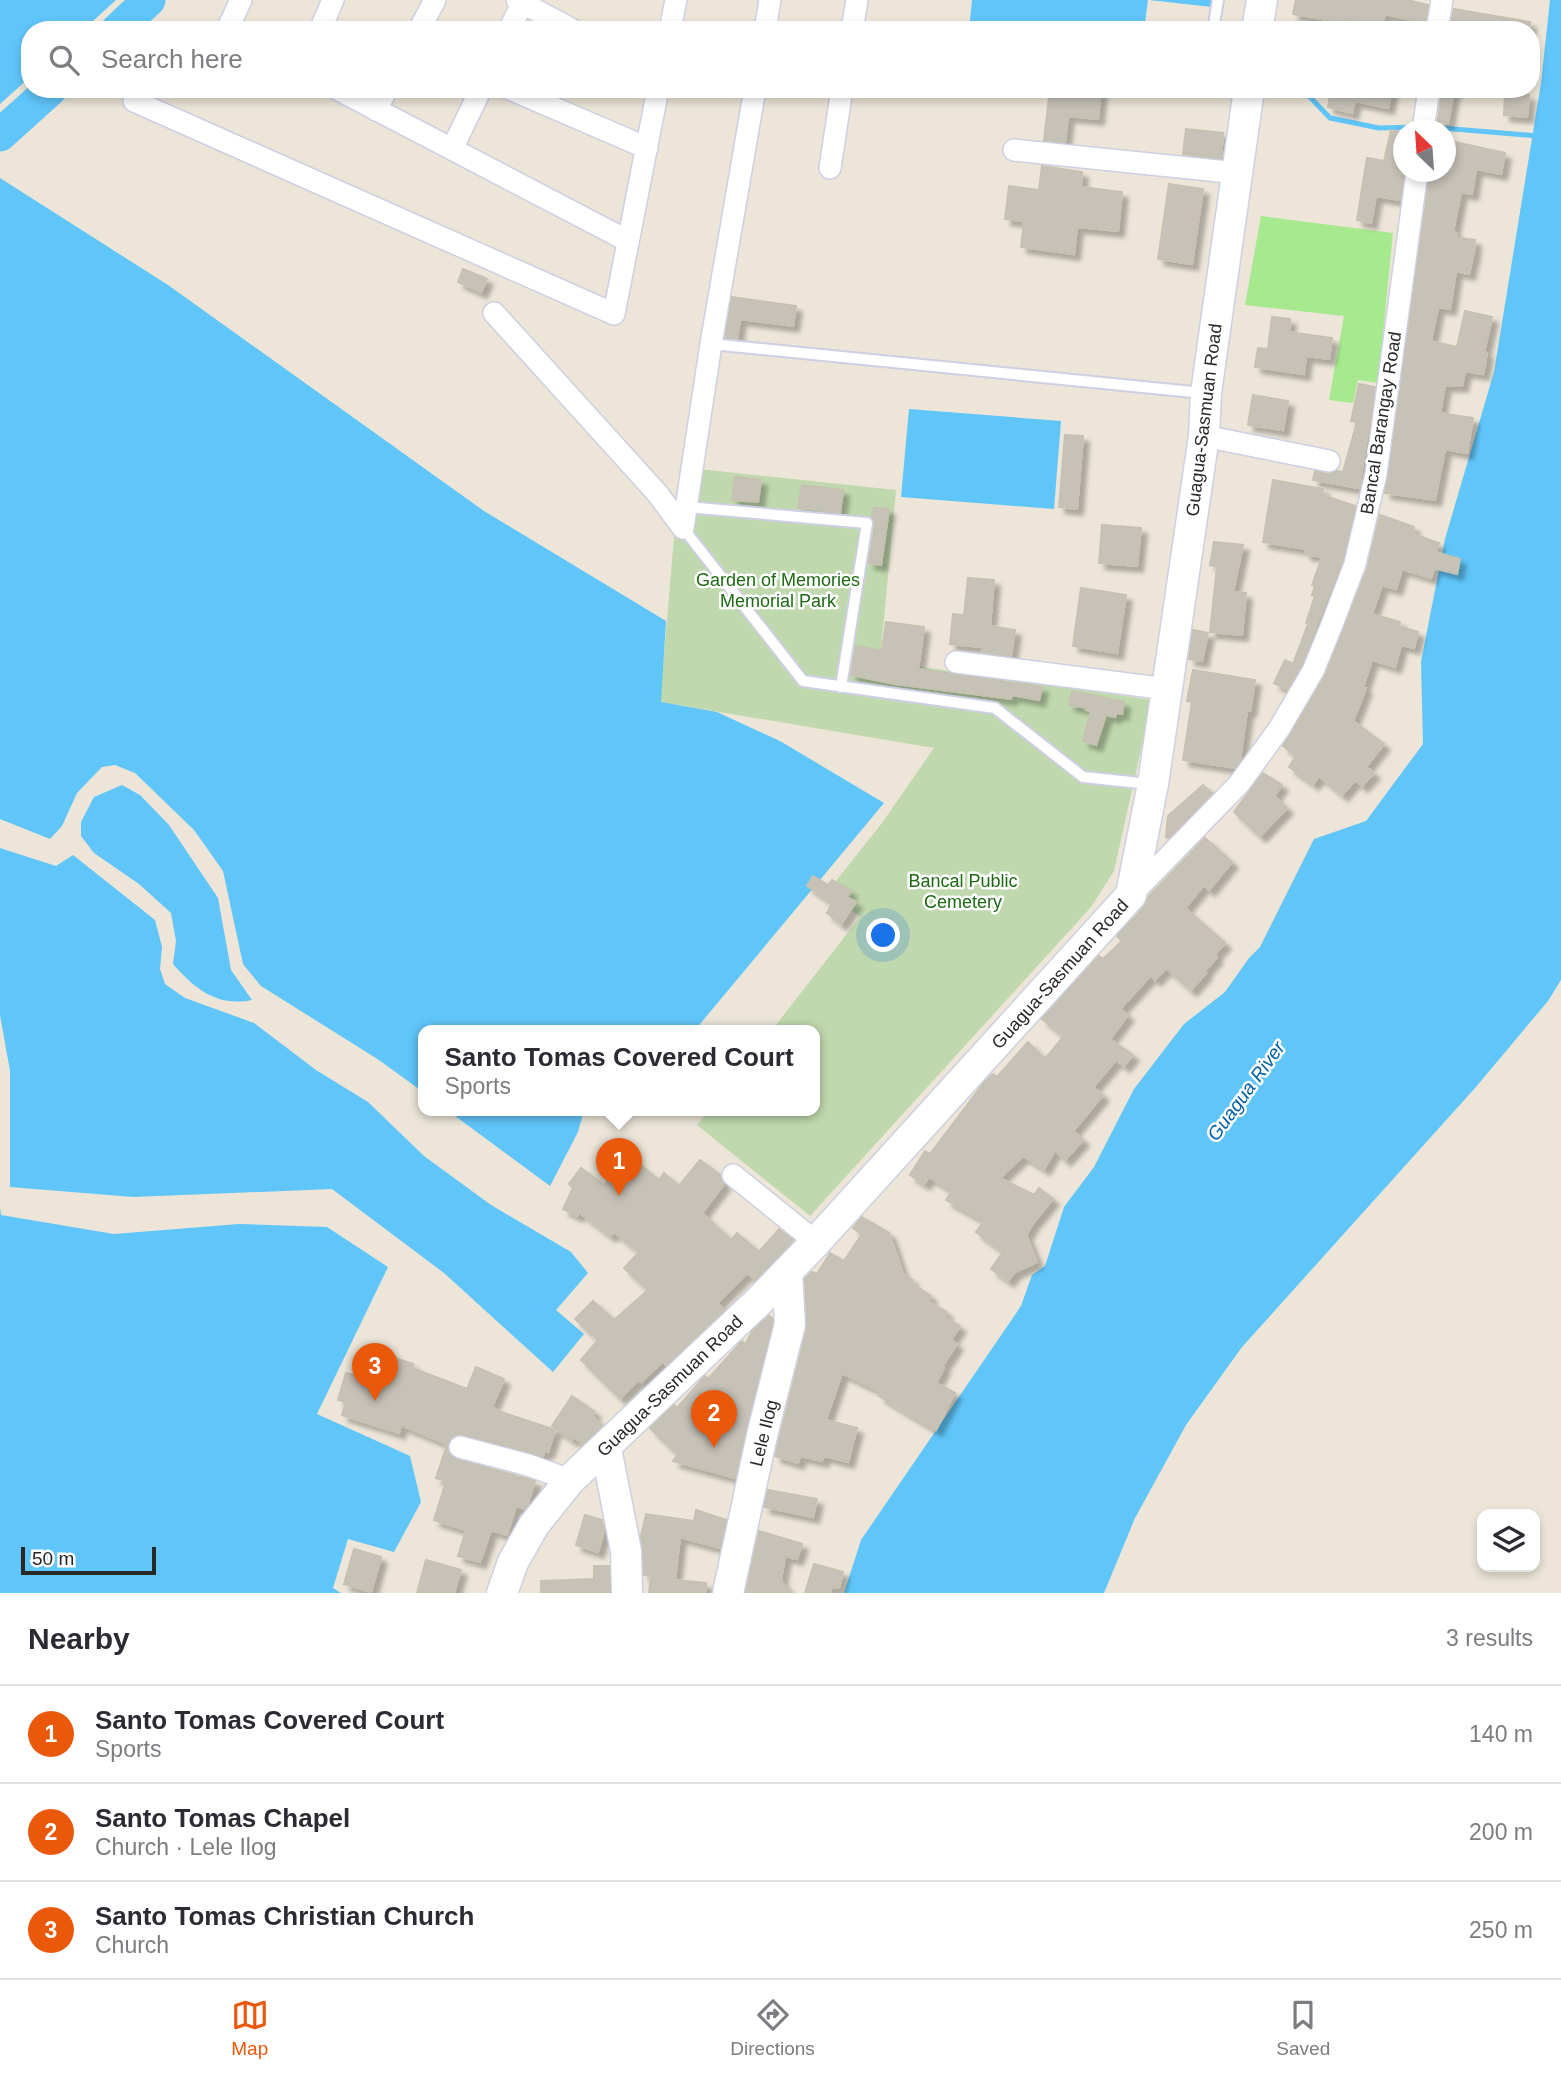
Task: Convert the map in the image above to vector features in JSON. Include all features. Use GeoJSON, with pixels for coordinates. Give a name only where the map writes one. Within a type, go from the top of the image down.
{"type":"FeatureCollection","features":[{"type":"Feature","properties":{"kind":"main road"},"geometry":{"type":"LineString","coordinates":[[1258,21],[1262,0]]}},
{"type":"Feature","properties":{"kind":"main road","name":"Guagua-Sasmuan Road"},"geometry":{"type":"LineString","coordinates":[[502,1593],[513,1562],[534,1525],[570,1480],[816,1242],[1131,895],[1153,784],[1167,689],[1204,436],[1206,393],[1248,98]]}},
{"type":"Feature","properties":{"kind":"main road","name":"Lele Ilog"},"geometry":{"type":"LineString","coordinates":[[729,1593],[763,1431],[790,1324],[787,1272]]}},
{"type":"Feature","properties":{"kind":"main road"},"geometry":{"type":"LineString","coordinates":[[606,1448],[626,1551],[627,1593]]}},
{"type":"Feature","properties":{"kind":"street"},"geometry":{"type":"LineString","coordinates":[[231,21],[241,0]]}},
{"type":"Feature","properties":{"kind":"street"},"geometry":{"type":"LineString","coordinates":[[324,21],[333,0]]}},
{"type":"Feature","properties":{"kind":"street"},"geometry":{"type":"LineString","coordinates":[[424,21],[435,0]]}},
{"type":"Feature","properties":{"kind":"street"},"geometry":{"type":"LineString","coordinates":[[672,21],[676,0]]}},
{"type":"Feature","properties":{"kind":"street"},"geometry":{"type":"LineString","coordinates":[[766,21],[770,0]]}},
{"type":"Feature","properties":{"kind":"street"},"geometry":{"type":"LineString","coordinates":[[854,21],[857,0]]}},
{"type":"Feature","properties":{"kind":"street"},"geometry":{"type":"LineString","coordinates":[[1438,21],[1441,0]]}},
{"type":"Feature","properties":{"kind":"street"},"geometry":{"type":"LineString","coordinates":[[513,21],[521,1],[557,21]]}},
{"type":"Feature","properties":{"kind":"street"},"geometry":{"type":"LineString","coordinates":[[137,98],[134,100],[614,314],[657,98]]}},
{"type":"Feature","properties":{"kind":"street"},"geometry":{"type":"LineString","coordinates":[[354,98],[628,241]]}},
{"type":"Feature","properties":{"kind":"street"},"geometry":{"type":"LineString","coordinates":[[376,110],[382,98]]}},
{"type":"Feature","properties":{"kind":"street"},"geometry":{"type":"LineString","coordinates":[[452,149],[477,98]]}},
{"type":"Feature","properties":{"kind":"street"},"geometry":{"type":"LineString","coordinates":[[531,98],[647,148]]}},
{"type":"Feature","properties":{"kind":"street"},"geometry":{"type":"LineString","coordinates":[[683,528],[692,458],[753,98]]}},
{"type":"Feature","properties":{"kind":"street"},"geometry":{"type":"LineString","coordinates":[[830,168],[841,98]]}},
{"type":"Feature","properties":{"kind":"street"},"geometry":{"type":"LineString","coordinates":[[1425,119],[1428,98]]}},
{"type":"Feature","properties":{"kind":"street"},"geometry":{"type":"LineString","coordinates":[[1014,150],[1238,173]]}},
{"type":"Feature","properties":{"kind":"street","name":"Bancal Barangay Road"},"geometry":{"type":"LineString","coordinates":[[1131,895],[1213,813],[1239,783],[1279,729],[1313,671],[1331,627],[1354,564],[1376,474],[1416,182]]}},
{"type":"Feature","properties":{"kind":"street"},"geometry":{"type":"LineString","coordinates":[[494,313],[657,493],[683,528]]}},
{"type":"Feature","properties":{"kind":"street"},"geometry":{"type":"LineString","coordinates":[[1204,436],[1329,461]]}},
{"type":"Feature","properties":{"kind":"street"},"geometry":{"type":"LineString","coordinates":[[957,662],[1167,689]]}},
{"type":"Feature","properties":{"kind":"street"},"geometry":{"type":"LineString","coordinates":[[733,1175],[816,1242]]}},
{"type":"Feature","properties":{"kind":"street"},"geometry":{"type":"LineString","coordinates":[[460,1447],[528,1465],[570,1480]]}},
{"type":"Feature","properties":{"kind":"lane"},"geometry":{"type":"LineString","coordinates":[[1214,21],[1218,0]]}},
{"type":"Feature","properties":{"kind":"lane"},"geometry":{"type":"LineString","coordinates":[[711,344],[1206,393]]}},
{"type":"Feature","properties":{"kind":"lane"},"geometry":{"type":"LineString","coordinates":[[687,507],[867,523],[841,687]]}},
{"type":"Feature","properties":{"kind":"lane"},"geometry":{"type":"LineString","coordinates":[[683,528],[803,681],[995,708],[1083,777],[1153,784]]}},
{"type":"Feature","properties":{"kind":"green space"},"geometry":{"type":"Polygon","coordinates":[[[1261,216],[1393,233],[1378,383],[1358,380],[1353,403],[1329,400],[1344,316],[1245,305],[1261,216]]]}},
{"type":"Feature","properties":{"kind":"green space"},"geometry":{"type":"Polygon","coordinates":[[[680,467],[896,490],[880,661],[1152,700],[1114,871],[1091,907],[810,1216],[697,1125],[704,1116],[820,1116],[820,1025],[776,1025],[860,917],[828,891],[882,823],[934,748],[660,702],[680,467]]]}},
{"type":"Feature","properties":{"kind":"water"},"geometry":{"type":"Polygon","coordinates":[[[0,0],[116,0],[93,21],[21,21],[21,85],[0,104],[0,0]]]}},
{"type":"Feature","properties":{"kind":"water"},"geometry":{"type":"Polygon","coordinates":[[[972,0],[1148,0],[1145,21],[970,21],[972,0]]]}},
{"type":"Feature","properties":{"kind":"water"},"geometry":{"type":"Polygon","coordinates":[[[1149,0],[1214,0],[1212,7],[1149,0]]]}},
{"type":"Feature","properties":{"kind":"water","name":"Guagua River"},"geometry":{"type":"Polygon","coordinates":[[[1550,0],[1561,0],[1561,980],[1548,1001],[1475,1088],[1242,1347],[1186,1425],[1135,1518],[1104,1593],[844,1593],[861,1540],[1021,1306],[1032,1275],[1045,1266],[1064,1207],[1094,1167],[1134,1089],[1184,1024],[1225,992],[1260,947],[1314,839],[1366,821],[1423,744],[1421,662],[1445,539],[1494,372],[1541,83],[1550,0]]]}},
{"type":"Feature","properties":{"kind":"water"},"geometry":{"type":"Polygon","coordinates":[[[0,178],[168,285],[484,511],[666,621],[661,702],[717,712],[780,741],[884,803],[699,1025],[418,1025],[418,1088],[379,1060],[261,986],[243,964],[223,871],[194,830],[135,773],[115,765],[102,767],[77,793],[62,826],[50,839],[0,819],[0,178]]]}},
{"type":"Feature","properties":{"kind":"water"},"geometry":{"type":"Polygon","coordinates":[[[909,409],[1061,421],[1054,509],[901,497],[909,409]]]}},
{"type":"Feature","properties":{"kind":"water"},"geometry":{"type":"Polygon","coordinates":[[[122,785],[140,795],[169,825],[218,898],[231,970],[252,1000],[228,1001],[217,998],[190,981],[173,964],[176,941],[171,913],[139,884],[94,853],[81,836],[81,822],[94,797],[122,785]]]}},
{"type":"Feature","properties":{"kind":"water"},"geometry":{"type":"Polygon","coordinates":[[[0,848],[56,866],[73,855],[155,920],[162,947],[160,969],[165,984],[185,998],[254,1023],[316,1070],[368,1102],[424,1156],[491,1205],[571,1252],[588,1273],[556,1310],[584,1334],[553,1372],[444,1273],[332,1189],[133,1197],[10,1187],[10,1071],[0,1015],[0,848]]]}},
{"type":"Feature","properties":{"kind":"water"},"geometry":{"type":"Polygon","coordinates":[[[455,1116],[582,1116],[578,1132],[550,1186],[455,1116]]]}},
{"type":"Feature","properties":{"kind":"water"},"geometry":{"type":"Polygon","coordinates":[[[0,1208],[1,1215],[114,1234],[239,1224],[327,1227],[388,1267],[317,1414],[410,1456],[421,1502],[394,1552],[348,1539],[333,1588],[341,1593],[0,1593],[0,1208]]]}},
{"type":"Feature","properties":{"kind":"building"},"geometry":{"type":"Polygon","coordinates":[[[1296,0],[1407,0],[1428,5],[1425,21],[1385,14],[1383,21],[1333,21],[1293,14],[1296,0]]]}},
{"type":"Feature","properties":{"kind":"building"},"geometry":{"type":"Polygon","coordinates":[[[1454,9],[1524,21],[1452,21],[1454,9]]]}},
{"type":"Feature","properties":{"kind":"building"},"geometry":{"type":"Polygon","coordinates":[[[1049,98],[1100,98],[1098,119],[1068,116],[1065,142],[1044,140],[1049,98]]]}},
{"type":"Feature","properties":{"kind":"building"},"geometry":{"type":"Polygon","coordinates":[[[1330,98],[1390,98],[1388,108],[1355,101],[1352,113],[1328,107],[1330,98]]]}},
{"type":"Feature","properties":{"kind":"building"},"geometry":{"type":"Polygon","coordinates":[[[1441,98],[1452,98],[1449,119],[1438,119],[1441,98]]]}},
{"type":"Feature","properties":{"kind":"building"},"geometry":{"type":"Polygon","coordinates":[[[1505,98],[1529,98],[1527,117],[1504,115],[1505,98]]]}},
{"type":"Feature","properties":{"kind":"building"},"geometry":{"type":"Polygon","coordinates":[[[1186,129],[1223,133],[1221,158],[1183,154],[1186,129]]]}},
{"type":"Feature","properties":{"kind":"building"},"geometry":{"type":"Polygon","coordinates":[[[1393,130],[1393,182],[1403,182],[1400,200],[1376,196],[1371,223],[1357,220],[1367,158],[1384,161],[1393,130]]]}},
{"type":"Feature","properties":{"kind":"building"},"geometry":{"type":"Polygon","coordinates":[[[1456,142],[1505,153],[1501,174],[1476,169],[1472,194],[1461,192],[1453,232],[1457,233],[1456,238],[1475,240],[1474,252],[1469,274],[1456,271],[1450,309],[1438,307],[1431,341],[1457,347],[1465,311],[1492,317],[1484,352],[1487,353],[1483,374],[1465,371],[1462,386],[1445,385],[1440,413],[1473,418],[1467,453],[1445,449],[1435,500],[1385,493],[1429,182],[1456,182],[1456,142]]]}},
{"type":"Feature","properties":{"kind":"building"},"geometry":{"type":"Polygon","coordinates":[[[1042,166],[1082,172],[1081,187],[1122,192],[1118,231],[1077,227],[1074,254],[1021,247],[1024,221],[1005,219],[1009,186],[1039,190],[1042,166]]]}},
{"type":"Feature","properties":{"kind":"building"},"geometry":{"type":"Polygon","coordinates":[[[1169,184],[1203,189],[1192,264],[1158,259],[1169,184]]]}},
{"type":"Feature","properties":{"kind":"building"},"geometry":{"type":"Polygon","coordinates":[[[463,269],[487,279],[481,292],[458,282],[463,269]]]}},
{"type":"Feature","properties":{"kind":"building"},"geometry":{"type":"Polygon","coordinates":[[[732,297],[796,306],[793,326],[740,319],[737,339],[725,338],[732,297]]]}},
{"type":"Feature","properties":{"kind":"building"},"geometry":{"type":"Polygon","coordinates":[[[1272,317],[1290,319],[1289,332],[1332,338],[1329,359],[1306,356],[1304,374],[1255,367],[1258,348],[1268,349],[1272,317]]]}},
{"type":"Feature","properties":{"kind":"building"},"geometry":{"type":"Polygon","coordinates":[[[1359,384],[1375,387],[1359,488],[1313,480],[1315,471],[1327,474],[1343,472],[1357,422],[1351,421],[1359,384]]]}},
{"type":"Feature","properties":{"kind":"building"},"geometry":{"type":"Polygon","coordinates":[[[1253,395],[1288,401],[1283,430],[1248,425],[1253,395]]]}},
{"type":"Feature","properties":{"kind":"building"},"geometry":{"type":"Polygon","coordinates":[[[1065,435],[1083,436],[1077,509],[1059,507],[1065,435]]]}},
{"type":"Feature","properties":{"kind":"building"},"geometry":{"type":"Polygon","coordinates":[[[735,477],[761,480],[758,502],[732,500],[735,477]]]}},
{"type":"Feature","properties":{"kind":"building"},"geometry":{"type":"Polygon","coordinates":[[[1273,480],[1323,489],[1322,495],[1355,506],[1342,560],[1301,665],[1287,689],[1274,683],[1285,660],[1293,664],[1308,624],[1306,623],[1315,596],[1312,595],[1315,586],[1312,585],[1322,557],[1305,554],[1306,549],[1263,542],[1273,480]]]}},
{"type":"Feature","properties":{"kind":"building"},"geometry":{"type":"Polygon","coordinates":[[[802,485],[843,490],[840,513],[798,508],[802,485]]]}},
{"type":"Feature","properties":{"kind":"building"},"geometry":{"type":"Polygon","coordinates":[[[874,508],[889,509],[881,565],[869,563],[875,524],[872,517],[874,508]]]}},
{"type":"Feature","properties":{"kind":"building"},"geometry":{"type":"Polygon","coordinates":[[[1380,515],[1414,527],[1413,534],[1439,543],[1435,552],[1460,559],[1457,574],[1434,568],[1431,578],[1402,569],[1396,589],[1382,585],[1372,614],[1400,622],[1399,626],[1418,632],[1414,648],[1401,645],[1395,667],[1372,660],[1363,687],[1366,688],[1353,721],[1384,744],[1366,767],[1374,773],[1362,786],[1355,780],[1342,795],[1319,776],[1313,784],[1289,767],[1296,756],[1283,746],[1325,676],[1367,569],[1380,515]]]}},
{"type":"Feature","properties":{"kind":"building"},"geometry":{"type":"Polygon","coordinates":[[[1102,525],[1141,528],[1137,566],[1099,563],[1102,525]]]}},
{"type":"Feature","properties":{"kind":"building"},"geometry":{"type":"Polygon","coordinates":[[[1214,542],[1243,545],[1233,592],[1246,593],[1242,635],[1210,632],[1217,567],[1210,565],[1214,542]]]}},
{"type":"Feature","properties":{"kind":"building"},"geometry":{"type":"Polygon","coordinates":[[[968,578],[994,580],[990,626],[1015,630],[1011,656],[982,652],[983,647],[950,644],[953,614],[964,615],[968,578]]]}},
{"type":"Feature","properties":{"kind":"building"},"geometry":{"type":"Polygon","coordinates":[[[1081,588],[1126,595],[1117,653],[1073,646],[1081,588]]]}},
{"type":"Feature","properties":{"kind":"building"},"geometry":{"type":"Polygon","coordinates":[[[886,622],[924,627],[918,669],[1042,687],[1039,700],[895,684],[851,675],[856,646],[882,651],[886,622]]]}},
{"type":"Feature","properties":{"kind":"building"},"geometry":{"type":"Polygon","coordinates":[[[1193,630],[1208,633],[1202,661],[1189,659],[1193,630]]]}},
{"type":"Feature","properties":{"kind":"building"},"geometry":{"type":"Polygon","coordinates":[[[1193,670],[1255,680],[1250,711],[1247,711],[1240,760],[1235,768],[1183,760],[1192,702],[1187,701],[1193,670]]]}},
{"type":"Feature","properties":{"kind":"building"},"geometry":{"type":"Polygon","coordinates":[[[1072,691],[1124,702],[1122,714],[1116,713],[1115,717],[1106,715],[1096,745],[1083,741],[1091,711],[1069,705],[1072,691]]]}},
{"type":"Feature","properties":{"kind":"building"},"geometry":{"type":"Polygon","coordinates":[[[1263,773],[1282,785],[1274,796],[1287,808],[1260,836],[1234,812],[1263,773]]]}},
{"type":"Feature","properties":{"kind":"building"},"geometry":{"type":"Polygon","coordinates":[[[1203,785],[1212,793],[1168,838],[1166,837],[1168,816],[1203,785]]]}},
{"type":"Feature","properties":{"kind":"building"},"geometry":{"type":"Polygon","coordinates":[[[1205,838],[1232,862],[1209,890],[1204,885],[1185,908],[1225,943],[1214,955],[1217,957],[1204,972],[1206,973],[1191,990],[1166,968],[1155,980],[1151,975],[1120,1009],[1128,1015],[1110,1039],[1133,1055],[1124,1066],[1116,1060],[1093,1087],[1103,1095],[1073,1131],[1083,1140],[1065,1160],[1055,1150],[1044,1169],[1023,1156],[1000,1178],[1034,1195],[1039,1188],[1053,1199],[1026,1235],[1037,1262],[1015,1272],[1008,1281],[991,1269],[1003,1252],[976,1232],[984,1221],[946,1200],[952,1191],[929,1177],[924,1184],[910,1175],[925,1151],[930,1154],[983,1084],[993,1074],[997,1077],[1028,1042],[1045,1059],[1064,1036],[1042,1019],[1099,956],[1103,959],[1122,941],[1117,936],[1144,907],[1149,896],[1205,838]]]}},
{"type":"Feature","properties":{"kind":"building"},"geometry":{"type":"Polygon","coordinates":[[[813,876],[828,885],[832,880],[851,891],[847,897],[856,902],[841,924],[827,913],[832,903],[807,886],[813,876]]]}},
{"type":"Feature","properties":{"kind":"building"},"geometry":{"type":"Polygon","coordinates":[[[628,1155],[659,1180],[664,1173],[679,1186],[700,1160],[720,1175],[724,1184],[702,1213],[731,1240],[737,1233],[759,1252],[779,1229],[793,1240],[755,1280],[747,1273],[717,1303],[724,1310],[666,1365],[662,1362],[620,1398],[581,1360],[598,1340],[575,1319],[593,1301],[614,1320],[648,1290],[624,1268],[639,1252],[614,1232],[610,1236],[579,1212],[577,1216],[563,1209],[573,1188],[569,1184],[581,1168],[604,1185],[628,1155]]]}},
{"type":"Feature","properties":{"kind":"building"},"geometry":{"type":"Polygon","coordinates":[[[862,1217],[889,1233],[903,1274],[913,1280],[911,1283],[931,1296],[928,1301],[947,1312],[944,1316],[960,1326],[951,1340],[957,1344],[942,1367],[944,1368],[936,1383],[955,1393],[936,1430],[879,1396],[882,1392],[842,1373],[826,1420],[857,1428],[848,1462],[824,1456],[822,1461],[800,1456],[798,1463],[775,1456],[807,1328],[805,1279],[812,1272],[817,1274],[830,1253],[844,1261],[862,1234],[853,1228],[862,1217]]]}},
{"type":"Feature","properties":{"kind":"building"},"geometry":{"type":"Polygon","coordinates":[[[769,1316],[772,1322],[735,1478],[673,1461],[678,1455],[650,1428],[674,1405],[677,1408],[705,1376],[708,1379],[742,1341],[745,1345],[753,1330],[769,1316]]]}},
{"type":"Feature","properties":{"kind":"building"},"geometry":{"type":"Polygon","coordinates":[[[367,1349],[413,1364],[412,1368],[467,1389],[476,1367],[504,1379],[492,1407],[555,1430],[548,1452],[544,1451],[543,1456],[463,1434],[451,1437],[447,1444],[401,1425],[399,1433],[342,1415],[346,1402],[338,1400],[346,1373],[357,1376],[367,1349]]]}},
{"type":"Feature","properties":{"kind":"building"},"geometry":{"type":"Polygon","coordinates":[[[572,1396],[595,1412],[592,1416],[602,1425],[583,1444],[552,1426],[572,1396]]]}},
{"type":"Feature","properties":{"kind":"building"},"geometry":{"type":"Polygon","coordinates":[[[447,1445],[450,1456],[456,1459],[535,1481],[525,1509],[516,1506],[507,1535],[491,1530],[480,1562],[458,1556],[466,1530],[434,1520],[446,1481],[436,1478],[447,1445]]]}},
{"type":"Feature","properties":{"kind":"building"},"geometry":{"type":"Polygon","coordinates":[[[768,1490],[817,1499],[813,1517],[764,1507],[768,1490]]]}},
{"type":"Feature","properties":{"kind":"building"},"geometry":{"type":"Polygon","coordinates":[[[696,1510],[726,1520],[720,1548],[680,1537],[675,1580],[706,1583],[706,1593],[649,1593],[651,1575],[644,1575],[641,1536],[646,1514],[694,1521],[696,1510]]]}},
{"type":"Feature","properties":{"kind":"building"},"geometry":{"type":"Polygon","coordinates":[[[585,1515],[602,1520],[604,1531],[598,1552],[576,1545],[585,1515]]]}},
{"type":"Feature","properties":{"kind":"building"},"geometry":{"type":"Polygon","coordinates":[[[759,1531],[802,1544],[797,1559],[785,1556],[781,1580],[790,1593],[746,1593],[759,1531]]]}},
{"type":"Feature","properties":{"kind":"building"},"geometry":{"type":"Polygon","coordinates":[[[354,1549],[381,1557],[371,1592],[344,1584],[354,1549]]]}},
{"type":"Feature","properties":{"kind":"building"},"geometry":{"type":"Polygon","coordinates":[[[426,1560],[461,1570],[454,1593],[417,1593],[426,1560]]]}},
{"type":"Feature","properties":{"kind":"building"},"geometry":{"type":"Polygon","coordinates":[[[814,1564],[843,1572],[839,1588],[832,1587],[830,1593],[805,1593],[814,1564]]]}},
{"type":"Feature","properties":{"kind":"building"},"geometry":{"type":"Polygon","coordinates":[[[594,1566],[609,1566],[609,1593],[541,1593],[541,1581],[594,1579],[594,1566]]]}},
{"type":"Feature","properties":{"kind":"waterway"},"geometry":{"type":"LineString","coordinates":[[127,21],[149,0]]}},
{"type":"Feature","properties":{"kind":"waterway"},"geometry":{"type":"LineString","coordinates":[[0,135],[41,98]]}},
{"type":"Feature","properties":{"kind":"waterway"},"geometry":{"type":"LineString","coordinates":[[1311,98],[1330,118],[1379,128],[1393,128]]}},
{"type":"Feature","properties":{"kind":"waterway"},"geometry":{"type":"LineString","coordinates":[[1456,129],[1538,136]]}},
{"type":"Feature","properties":{"kind":"place","name":"Santo Tomas Covered Court"},"geometry":{"type":"Point","coordinates":[619,1196]}},
{"type":"Feature","properties":{"kind":"place","name":"Santo Tomas Christian Church"},"geometry":{"type":"Point","coordinates":[375,1401]}},
{"type":"Feature","properties":{"kind":"place","name":"Santo Tomas Chapel"},"geometry":{"type":"Point","coordinates":[714,1448]}},
{"type":"Feature","properties":{"kind":"park label","name":"Garden of Memories Memorial Park"},"geometry":{"type":"Point","coordinates":[778,590]}},
{"type":"Feature","properties":{"kind":"park label","name":"Bancal Public Cemetery"},"geometry":{"type":"Point","coordinates":[963,891]}}]}
